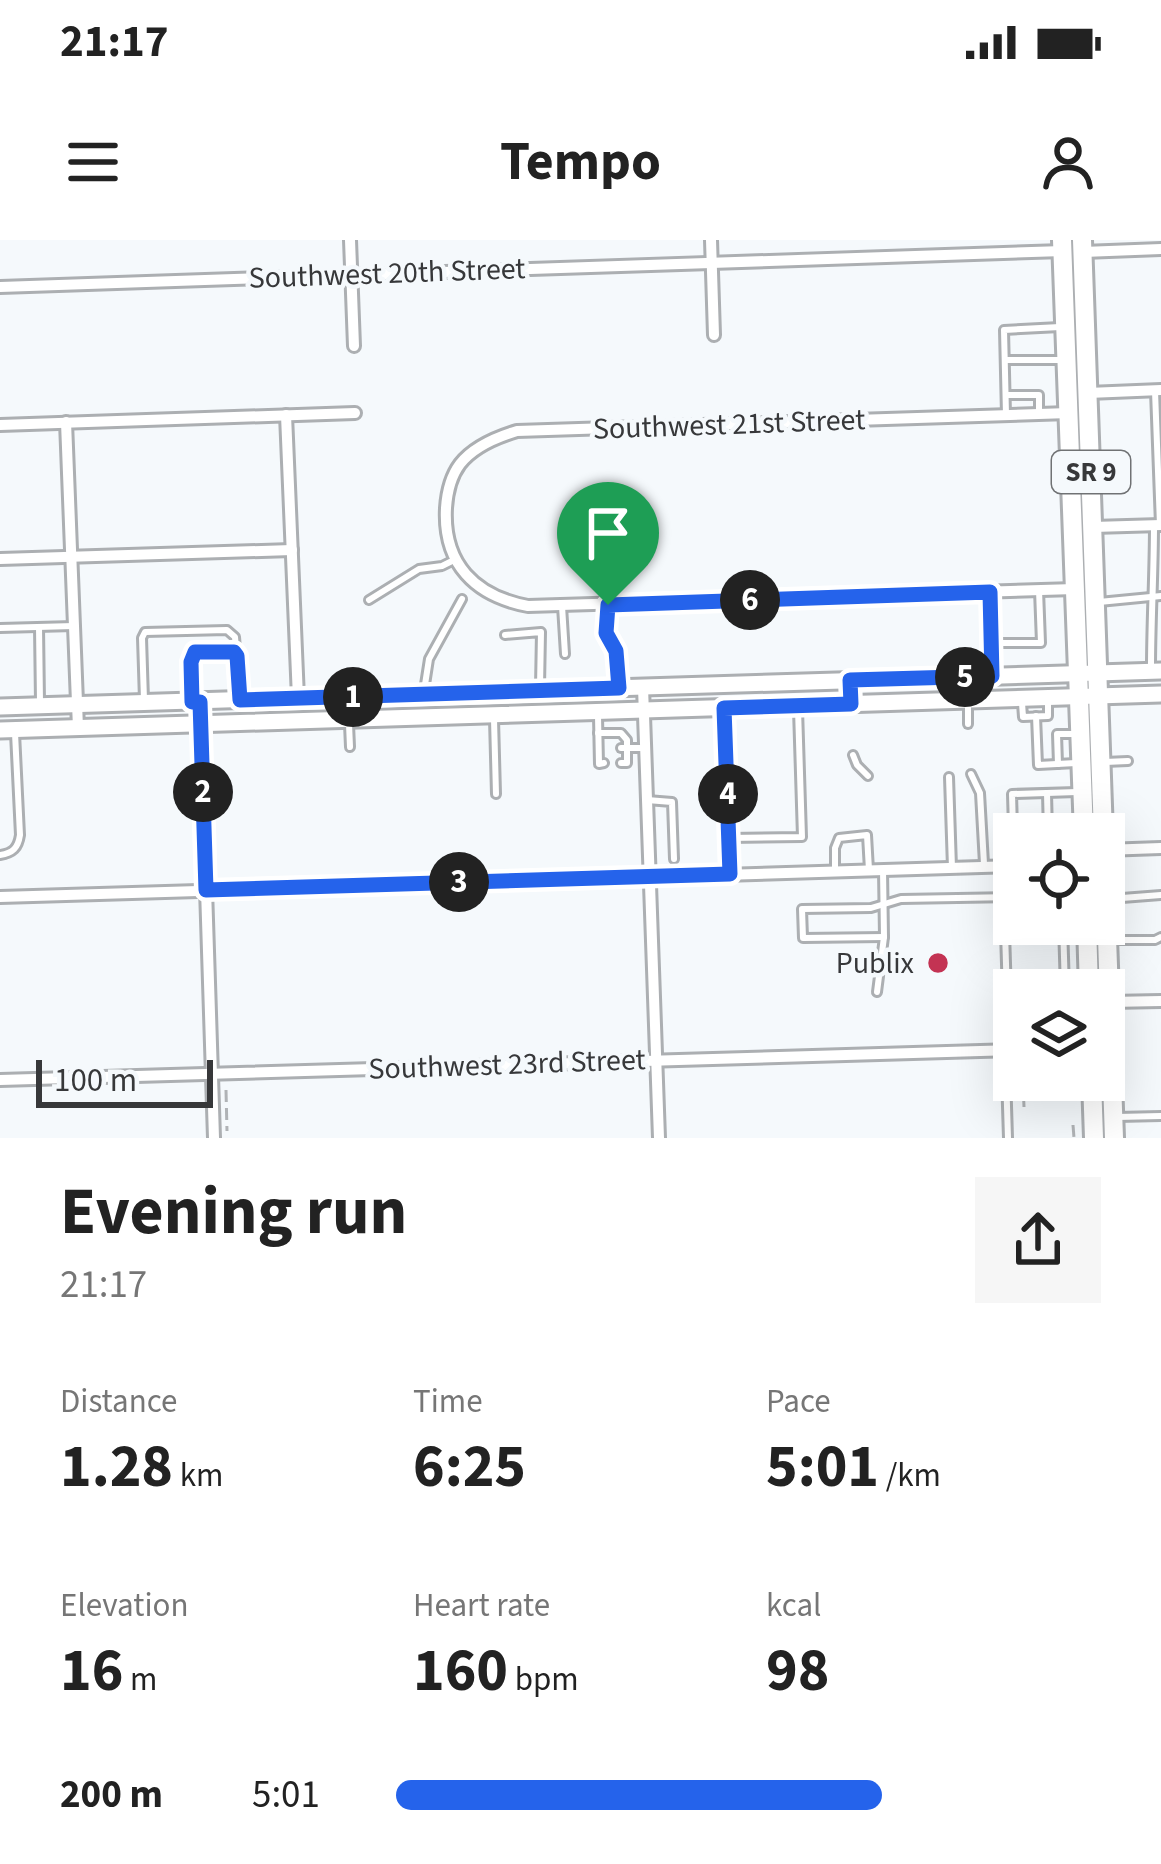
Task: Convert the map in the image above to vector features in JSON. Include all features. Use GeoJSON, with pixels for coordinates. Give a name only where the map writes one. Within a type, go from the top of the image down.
{"type":"FeatureCollection","features":[{"type":"Feature","properties":{"kind":"highway","name":"SR 9"},"geometry":{"type":"LineString","coordinates":[[1072,245],[1084,273],[1096,602],[1088,674]]}},
{"type":"Feature","properties":{"kind":"highway","name":"SR 9"},"geometry":{"type":"LineString","coordinates":[[1072,245],[1065,327],[1075,590],[1088,674],[1091,762],[1100,813]]}},
{"type":"Feature","properties":{"kind":"highway"},"geometry":{"type":"LineString","coordinates":[[1069,413],[1080,409],[1088,396]]}},
{"type":"Feature","properties":{"kind":"highway","name":"SR 9"},"geometry":{"type":"LineString","coordinates":[[1084,813],[1082,792],[1091,762],[1081,734],[1089,697]]}},
{"type":"Feature","properties":{"kind":"highway"},"geometry":{"type":"LineString","coordinates":[[1088,945],[1092,969]]}},
{"type":"Feature","properties":{"kind":"highway"},"geometry":{"type":"LineString","coordinates":[[1093,1101],[1094,1138]]}},
{"type":"Feature","properties":{"kind":"highway"},"geometry":{"type":"LineString","coordinates":[[1112,1101],[1114,1138]]}},
{"type":"Feature","properties":{"kind":"main road"},"geometry":{"type":"LineString","coordinates":[[0,707],[1156,671]]}},
{"type":"Feature","properties":{"kind":"main road"},"geometry":{"type":"LineString","coordinates":[[850,680],[851,704]]}},
{"type":"Feature","properties":{"kind":"main road"},"geometry":{"type":"LineString","coordinates":[[7,730],[1022,699],[1048,708],[1089,697],[1161,694]]}},
{"type":"Feature","properties":{"kind":"main road"},"geometry":{"type":"LineString","coordinates":[[298,698],[299,722]]}},
{"type":"Feature","properties":{"kind":"street"},"geometry":{"type":"LineString","coordinates":[[350,240],[354,346]]}},
{"type":"Feature","properties":{"kind":"street"},"geometry":{"type":"LineString","coordinates":[[711,240],[714,335]]}},
{"type":"Feature","properties":{"kind":"street","name":"Southwest 20th Street"},"geometry":{"type":"LineString","coordinates":[[0,286],[1072,245],[1161,249]]}},
{"type":"Feature","properties":{"kind":"street"},"geometry":{"type":"LineString","coordinates":[[1088,396],[1158,390]]}},
{"type":"Feature","properties":{"kind":"street"},"geometry":{"type":"LineString","coordinates":[[0,424],[355,412]]}},
{"type":"Feature","properties":{"kind":"street","name":"Southwest 21st Street"},"geometry":{"type":"LineString","coordinates":[[456,559],[446,522],[450,485],[460,464],[493,440],[517,431],[1069,413]]}},
{"type":"Feature","properties":{"kind":"street"},"geometry":{"type":"LineString","coordinates":[[286,415],[298,698]]}},
{"type":"Feature","properties":{"kind":"street"},"geometry":{"type":"LineString","coordinates":[[66,422],[77,728]]}},
{"type":"Feature","properties":{"kind":"street"},"geometry":{"type":"LineString","coordinates":[[1093,527],[1158,525]]}},
{"type":"Feature","properties":{"kind":"street"},"geometry":{"type":"LineString","coordinates":[[0,559],[292,550]]}},
{"type":"Feature","properties":{"kind":"street"},"geometry":{"type":"LineString","coordinates":[[456,559],[473,583],[502,600],[528,606],[1075,590]]}},
{"type":"Feature","properties":{"kind":"street"},"geometry":{"type":"LineString","coordinates":[[643,687],[659,1138]]}},
{"type":"Feature","properties":{"kind":"street"},"geometry":{"type":"LineString","coordinates":[[196,702],[214,1138]]}},
{"type":"Feature","properties":{"kind":"street"},"geometry":{"type":"LineString","coordinates":[[1125,850],[1161,848]]}},
{"type":"Feature","properties":{"kind":"street"},"geometry":{"type":"LineString","coordinates":[[0,897],[993,867]]}},
{"type":"Feature","properties":{"kind":"street"},"geometry":{"type":"LineString","coordinates":[[1125,995],[1161,1000]]}},
{"type":"Feature","properties":{"kind":"street","name":"Southwest 23rd Street"},"geometry":{"type":"LineString","coordinates":[[0,1080],[993,1050]]}},
{"type":"Feature","properties":{"kind":"lane"},"geometry":{"type":"LineString","coordinates":[[1006,415],[1004,330],[1065,327]]}},
{"type":"Feature","properties":{"kind":"lane"},"geometry":{"type":"LineString","coordinates":[[1005,360],[1066,360]]}},
{"type":"Feature","properties":{"kind":"lane"},"geometry":{"type":"LineString","coordinates":[[1156,671],[1150,599],[1158,525],[1158,390]]}},
{"type":"Feature","properties":{"kind":"lane"},"geometry":{"type":"LineString","coordinates":[[1006,395],[1039,395],[1039,414]]}},
{"type":"Feature","properties":{"kind":"lane"},"geometry":{"type":"LineString","coordinates":[[369,600],[419,569],[456,559]]}},
{"type":"Feature","properties":{"kind":"lane"},"geometry":{"type":"LineString","coordinates":[[991,643],[1040,643],[1040,590]]}},
{"type":"Feature","properties":{"kind":"lane"},"geometry":{"type":"LineString","coordinates":[[990,592],[992,676]]}},
{"type":"Feature","properties":{"kind":"lane"},"geometry":{"type":"LineString","coordinates":[[1096,602],[1161,596]]}},
{"type":"Feature","properties":{"kind":"lane"},"geometry":{"type":"LineString","coordinates":[[424,694],[429,659],[462,599]]}},
{"type":"Feature","properties":{"kind":"lane"},"geometry":{"type":"LineString","coordinates":[[608,605],[606,633],[616,651],[619,688]]}},
{"type":"Feature","properties":{"kind":"lane"},"geometry":{"type":"LineString","coordinates":[[562,606],[565,654]]}},
{"type":"Feature","properties":{"kind":"lane"},"geometry":{"type":"LineString","coordinates":[[0,628],[74,626]]}},
{"type":"Feature","properties":{"kind":"lane"},"geometry":{"type":"LineString","coordinates":[[39,627],[40,706]]}},
{"type":"Feature","properties":{"kind":"lane"},"geometry":{"type":"LineString","coordinates":[[144,703],[142,638],[146,632],[227,630],[236,638],[240,700]]}},
{"type":"Feature","properties":{"kind":"lane"},"geometry":{"type":"LineString","coordinates":[[505,635],[541,632],[540,691]]}},
{"type":"Feature","properties":{"kind":"lane"},"geometry":{"type":"LineString","coordinates":[[196,702],[191,662],[195,652],[228,650],[237,656]]}},
{"type":"Feature","properties":{"kind":"lane"},"geometry":{"type":"LineString","coordinates":[[1022,699],[1023,717],[1048,708],[1057,734],[1058,764]]}},
{"type":"Feature","properties":{"kind":"lane"},"geometry":{"type":"LineString","coordinates":[[968,701],[968,724]]}},
{"type":"Feature","properties":{"kind":"lane"},"geometry":{"type":"LineString","coordinates":[[851,704],[852,723]]}},
{"type":"Feature","properties":{"kind":"lane"},"geometry":{"type":"LineString","coordinates":[[729,838],[802,836],[797,706]]}},
{"type":"Feature","properties":{"kind":"lane"},"geometry":{"type":"LineString","coordinates":[[724,708],[730,874]]}},
{"type":"Feature","properties":{"kind":"lane"},"geometry":{"type":"LineString","coordinates":[[598,712],[598,764],[604,764]]}},
{"type":"Feature","properties":{"kind":"lane"},"geometry":{"type":"LineString","coordinates":[[494,715],[496,794]]}},
{"type":"Feature","properties":{"kind":"lane"},"geometry":{"type":"LineString","coordinates":[[1036,716],[1038,765],[1128,761]]}},
{"type":"Feature","properties":{"kind":"lane"},"geometry":{"type":"LineString","coordinates":[[349,720],[350,747]]}},
{"type":"Feature","properties":{"kind":"lane"},"geometry":{"type":"LineString","coordinates":[[0,855],[18,845],[20,835],[7,730]]}},
{"type":"Feature","properties":{"kind":"lane"},"geometry":{"type":"LineString","coordinates":[[598,733],[621,733],[627,740],[627,763],[621,763]]}},
{"type":"Feature","properties":{"kind":"lane"},"geometry":{"type":"LineString","coordinates":[[1057,734],[1081,734]]}},
{"type":"Feature","properties":{"kind":"lane"},"geometry":{"type":"LineString","coordinates":[[624,748],[645,748]]}},
{"type":"Feature","properties":{"kind":"lane"},"geometry":{"type":"LineString","coordinates":[[854,755],[868,776]]}},
{"type":"Feature","properties":{"kind":"lane"},"geometry":{"type":"LineString","coordinates":[[971,774],[980,793],[984,868]]}},
{"type":"Feature","properties":{"kind":"lane"},"geometry":{"type":"LineString","coordinates":[[949,777],[952,868]]}},
{"type":"Feature","properties":{"kind":"lane"},"geometry":{"type":"LineString","coordinates":[[1011,813],[1012,794],[1082,792]]}},
{"type":"Feature","properties":{"kind":"lane"},"geometry":{"type":"LineString","coordinates":[[1047,793],[1047,813]]}},
{"type":"Feature","properties":{"kind":"lane"},"geometry":{"type":"LineString","coordinates":[[647,800],[672,802],[674,859]]}},
{"type":"Feature","properties":{"kind":"lane"},"geometry":{"type":"LineString","coordinates":[[835,871],[839,838],[867,836],[869,870]]}},
{"type":"Feature","properties":{"kind":"lane"},"geometry":{"type":"LineString","coordinates":[[877,992],[884,937],[883,870]]}},
{"type":"Feature","properties":{"kind":"lane"},"geometry":{"type":"LineString","coordinates":[[1125,892],[1161,895]]}},
{"type":"Feature","properties":{"kind":"lane"},"geometry":{"type":"LineString","coordinates":[[884,937],[803,938],[802,909],[871,908],[901,899],[993,897]]}},
{"type":"Feature","properties":{"kind":"lane"},"geometry":{"type":"LineString","coordinates":[[1125,940],[1161,937]]}},
{"type":"Feature","properties":{"kind":"lane"},"geometry":{"type":"LineString","coordinates":[[1064,945],[1064,969]]}},
{"type":"Feature","properties":{"kind":"lane"},"geometry":{"type":"LineString","coordinates":[[1064,953],[1088,953]]}},
{"type":"Feature","properties":{"kind":"lane"},"geometry":{"type":"LineString","coordinates":[[1008,1138],[1009,1101]]}},
{"type":"Feature","properties":{"kind":"lane"},"geometry":{"type":"LineString","coordinates":[[1113,1117],[1161,1116]]}},
{"type":"Feature","properties":{"kind":"path"},"geometry":{"type":"LineString","coordinates":[[226,1090],[227,1131]]}},
{"type":"Feature","properties":{"kind":"path"},"geometry":{"type":"LineString","coordinates":[[1023,1101],[1024,1107]]}},
{"type":"Feature","properties":{"kind":"path"},"geometry":{"type":"LineString","coordinates":[[1073,1125],[1074,1138],[1079,1138]]}},
{"type":"Feature","properties":{"kind":"place","name":"Publix"},"geometry":{"type":"Point","coordinates":[938,963]}},
{"type":"Feature","properties":{"kind":"route"},"geometry":{"type":"LineString","coordinates":[[990,592],[992,676],[850,680],[851,704],[724,708],[730,874],[206,890],[200,702],[192,702],[195,652],[234,652],[240,700],[619,688],[616,651],[606,633],[608,605],[990,592]]}}]}
